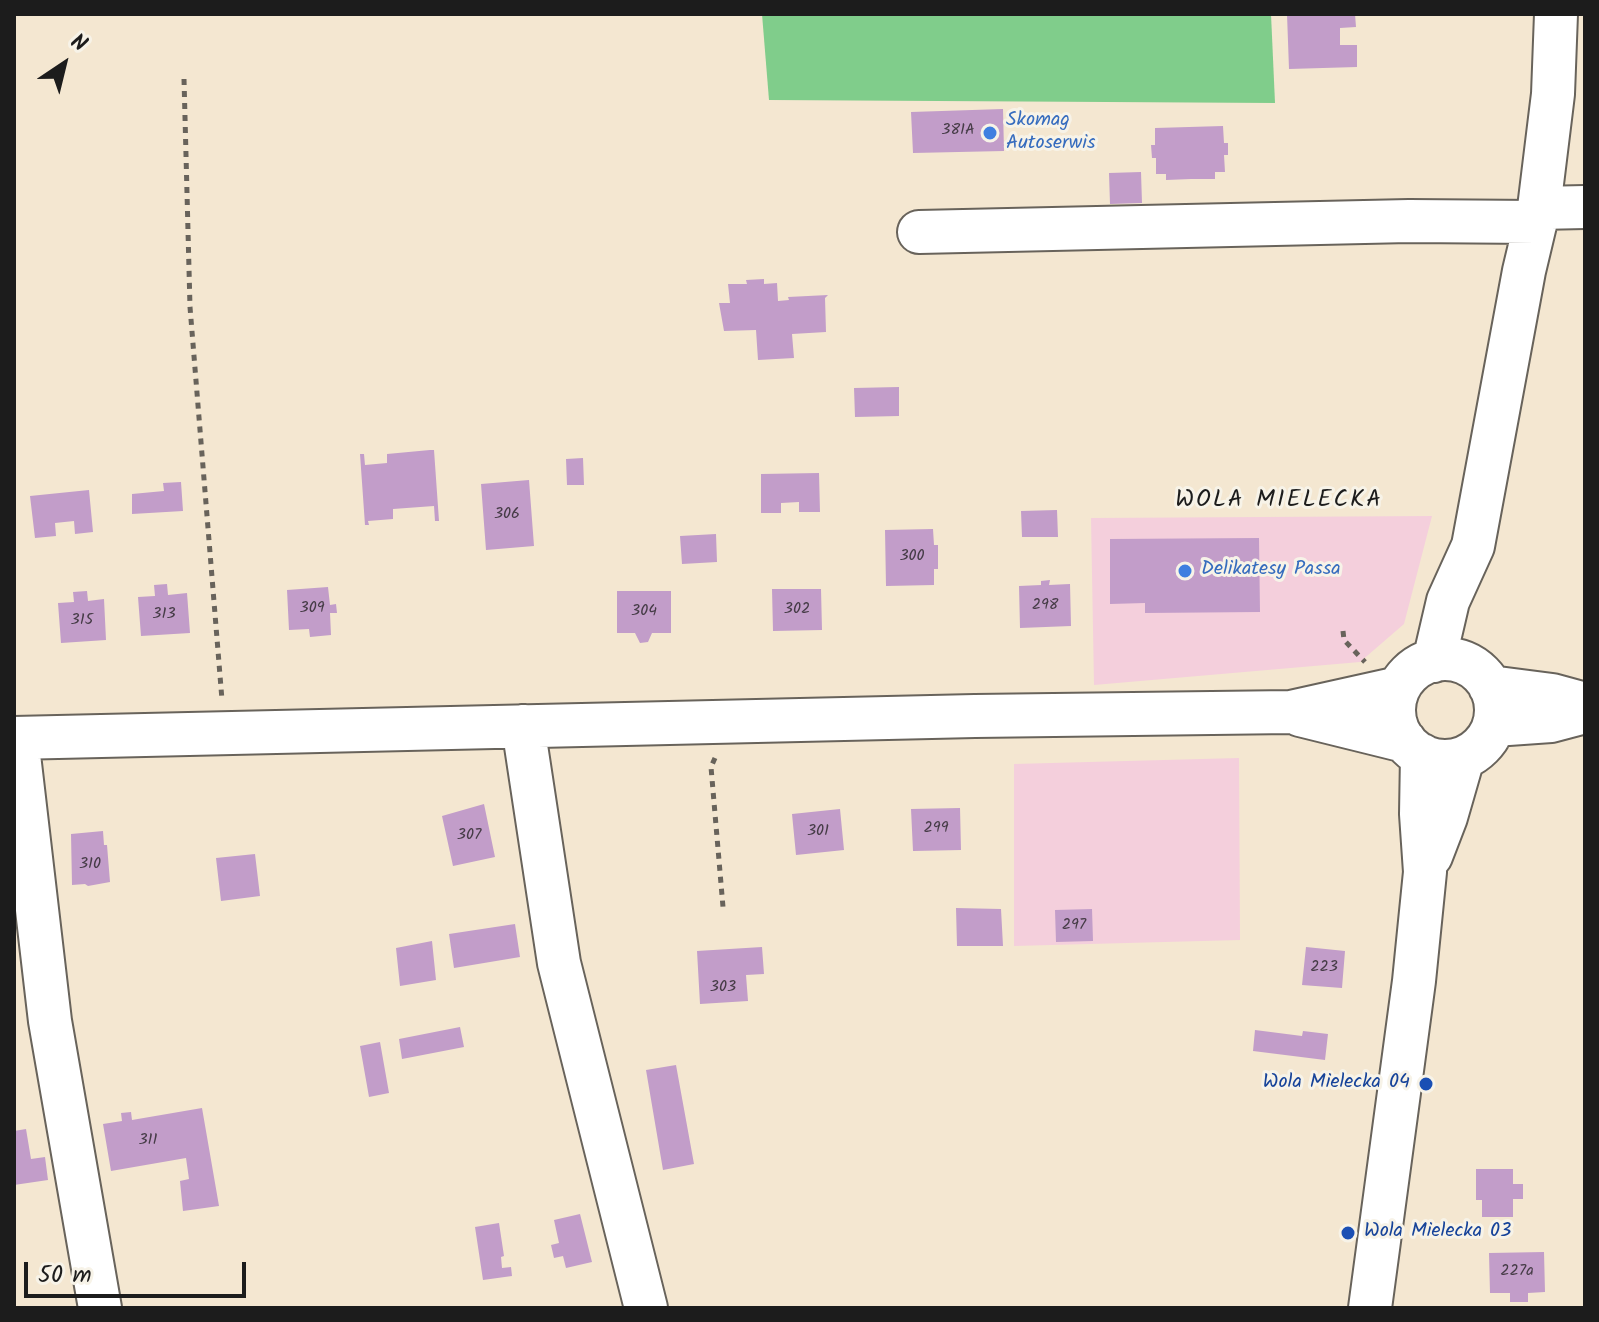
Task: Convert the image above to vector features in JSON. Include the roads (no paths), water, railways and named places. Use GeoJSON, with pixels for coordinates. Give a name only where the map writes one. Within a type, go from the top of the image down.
{"type":"FeatureCollection","features":[{"type":"Feature","properties":{"kind":"street"},"geometry":{"type":"LineString","coordinates":[[100,1308],[50,1021],[15,738],[975,716],[1291,712],[1430,751],[1480,747],[1471,684],[1476,607],[1473,546],[1537,215],[1553,94],[1556,14]]}},
{"type":"Feature","properties":{"kind":"street"},"geometry":{"type":"LineString","coordinates":[[919,232],[1409,221],[1537,215],[1585,207]]}},
{"type":"Feature","properties":{"kind":"street"},"geometry":{"type":"LineString","coordinates":[[1291,712],[1384,677],[1415,669],[1471,684],[1552,695],[1585,704]]}},
{"type":"Feature","properties":{"kind":"street"},"geometry":{"type":"LineString","coordinates":[[1384,677],[1395,702],[1398,729],[1430,751]]}},
{"type":"Feature","properties":{"kind":"street"},"geometry":{"type":"LineString","coordinates":[[1471,684],[1551,721],[1585,712]]}},
{"type":"Feature","properties":{"kind":"street"},"geometry":{"type":"LineString","coordinates":[[523,726],[559,963],[646,1308]]}},
{"type":"Feature","properties":{"kind":"street"},"geometry":{"type":"LineString","coordinates":[[1370,1308],[1412,996],[1425,872],[1421,814],[1430,751]]}},
{"type":"Feature","properties":{"kind":"place","name":"Skomag Autoserwis"},"geometry":{"type":"Point","coordinates":[990,133]}},
{"type":"Feature","properties":{"kind":"place","name":"Delikatesy Passa"},"geometry":{"type":"Point","coordinates":[1185,571]}},
{"type":"Feature","properties":{"kind":"place","name":"Wola Mielecka 04"},"geometry":{"type":"Point","coordinates":[1426,1084]}},
{"type":"Feature","properties":{"kind":"place","name":"Wola Mielecka 03"},"geometry":{"type":"Point","coordinates":[1348,1233]}},
{"type":"Feature","properties":{"kind":"district","name":"WOLA MIELECKA"},"geometry":{"type":"Point","coordinates":[1279,502]}}]}
